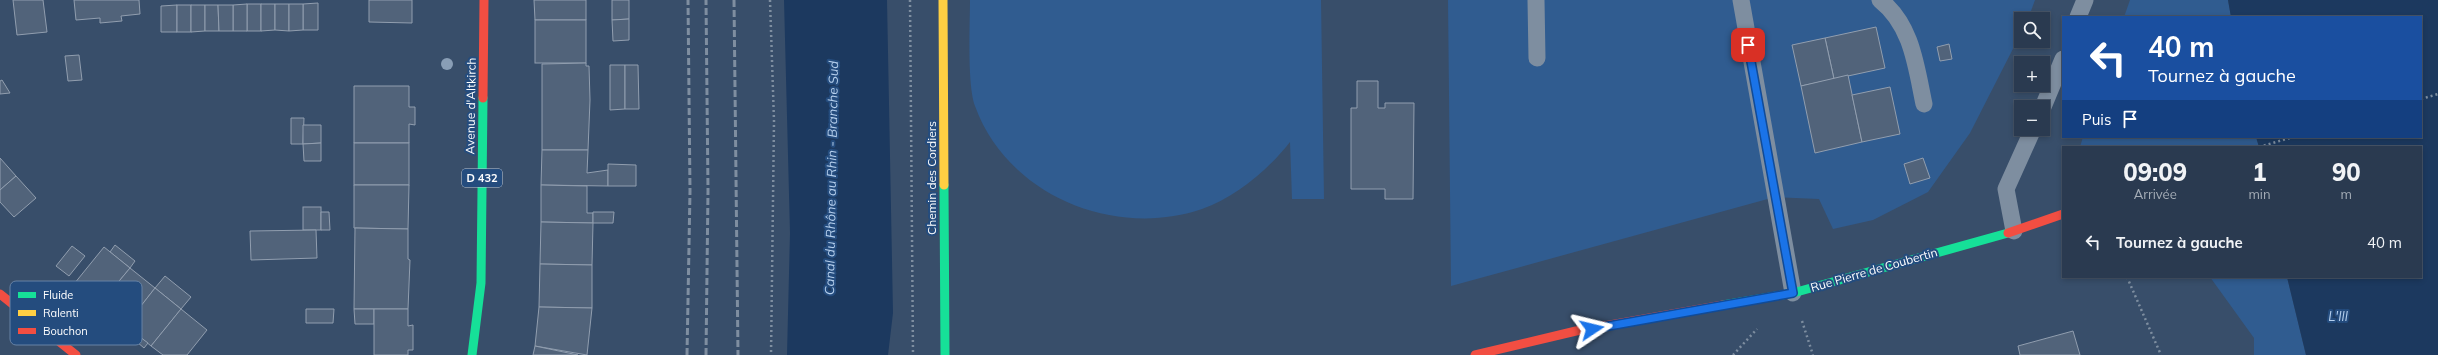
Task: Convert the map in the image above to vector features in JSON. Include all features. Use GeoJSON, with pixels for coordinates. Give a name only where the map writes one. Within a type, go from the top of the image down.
{"type":"FeatureCollection","features":[{"type":"Feature","properties":{"kind":"street","name":"Avenue d'Altkirch"},"geometry":{"type":"LineString","coordinates":[[472,355],[481,283],[484,0]]}},
{"type":"Feature","properties":{"kind":"street","name":"Chemin des Cordiers"},"geometry":{"type":"LineString","coordinates":[[944,0],[945,355]]}},
{"type":"Feature","properties":{"kind":"street","name":"Rue Pierre de Coubertin"},"geometry":{"type":"LineString","coordinates":[[1475,355],[1576,332],[1793,293],[2014,231],[2062,214]]}},
{"type":"Feature","properties":{"kind":"street"},"geometry":{"type":"LineString","coordinates":[[0,294],[10,302]]}},
{"type":"Feature","properties":{"kind":"street"},"geometry":{"type":"LineString","coordinates":[[64,345],[76,355]]}},
{"type":"Feature","properties":{"kind":"lane"},"geometry":{"type":"LineString","coordinates":[[1536,0],[1537,58]]}},
{"type":"Feature","properties":{"kind":"lane"},"geometry":{"type":"LineString","coordinates":[[1741,0],[1793,293]]}},
{"type":"Feature","properties":{"kind":"lane"},"geometry":{"type":"LineString","coordinates":[[1881,0],[1903,24],[1912,49],[1924,104]]}},
{"type":"Feature","properties":{"kind":"lane"},"geometry":{"type":"LineString","coordinates":[[2078,16],[2085,0]]}},
{"type":"Feature","properties":{"kind":"lane"},"geometry":{"type":"LineString","coordinates":[[2046,100],[2062,61]]}},
{"type":"Feature","properties":{"kind":"lane"},"geometry":{"type":"LineString","coordinates":[[2014,231],[2006,189],[2030,136]]}},
{"type":"Feature","properties":{"kind":"path"},"geometry":{"type":"LineString","coordinates":[[770,0],[774,121],[771,355]]}},
{"type":"Feature","properties":{"kind":"path"},"geometry":{"type":"LineString","coordinates":[[910,0],[913,355]]}},
{"type":"Feature","properties":{"kind":"path"},"geometry":{"type":"LineString","coordinates":[[2422,99],[2438,94]]}},
{"type":"Feature","properties":{"kind":"path"},"geometry":{"type":"LineString","coordinates":[[2262,146],[2290,138]]}},
{"type":"Feature","properties":{"kind":"path"},"geometry":{"type":"LineString","coordinates":[[2127,278],[2161,355]]}},
{"type":"Feature","properties":{"kind":"shaded area"},"geometry":{"type":"Polygon","coordinates":[[[970,0],[1321,0],[1324,199],[1292,199],[1290,142],[1272,163],[1239,190],[1215,204],[1202,209],[1168,217],[1134,218],[1100,213],[1068,202],[1038,186],[1012,164],[990,137],[975,106],[972,96],[970,69],[970,0]]]}},
{"type":"Feature","properties":{"kind":"shaded area"},"geometry":{"type":"Polygon","coordinates":[[[1448,0],[2035,0],[2031,12],[2014,12],[2014,47],[1970,133],[1928,192],[1873,220],[1833,229],[1819,199],[1775,197],[1451,286],[1448,0]]]}},
{"type":"Feature","properties":{"kind":"shaded area"},"geometry":{"type":"Polygon","coordinates":[[[2130,0],[2228,0],[2231,16],[2124,16],[2130,0]]]}},
{"type":"Feature","properties":{"kind":"shaded area"},"geometry":{"type":"Polygon","coordinates":[[[2083,138],[2256,138],[2259,146],[2080,146],[2083,138]]]}},
{"type":"Feature","properties":{"kind":"shaded area"},"geometry":{"type":"Polygon","coordinates":[[[2211,278],[2287,278],[2306,355],[2254,355],[2254,338],[2211,278]]]}},
{"type":"Feature","properties":{"kind":"water","name":"Canal du Rhône au Rhin - Branche Sud"},"geometry":{"type":"Polygon","coordinates":[[[784,0],[887,0],[893,313],[888,355],[787,355],[790,233],[784,0]]]}},
{"type":"Feature","properties":{"kind":"water","name":"L'Ill"},"geometry":{"type":"Polygon","coordinates":[[[2228,0],[2438,0],[2438,355],[2306,355],[2287,278],[2422,278],[2422,146],[2259,146],[2256,138],[2422,138],[2422,16],[2231,16],[2228,0]]]}},
{"type":"Feature","properties":{"kind":"building"},"geometry":{"type":"Polygon","coordinates":[[[13,0],[43,0],[47,32],[17,35],[13,0]]]}},
{"type":"Feature","properties":{"kind":"building"},"geometry":{"type":"Polygon","coordinates":[[[74,0],[139,0],[140,14],[121,16],[122,21],[100,23],[100,18],[76,20],[74,0]]]}},
{"type":"Feature","properties":{"kind":"building"},"geometry":{"type":"Polygon","coordinates":[[[369,0],[412,0],[412,23],[369,22],[369,0]]]}},
{"type":"Feature","properties":{"kind":"building"},"geometry":{"type":"Polygon","coordinates":[[[534,0],[586,0],[586,20],[535,20],[534,0]]]}},
{"type":"Feature","properties":{"kind":"building"},"geometry":{"type":"Polygon","coordinates":[[[612,0],[629,0],[629,19],[612,20],[612,0]]]}},
{"type":"Feature","properties":{"kind":"building"},"geometry":{"type":"Polygon","coordinates":[[[318,3],[318,30],[303,30],[303,4],[318,3]]]}},
{"type":"Feature","properties":{"kind":"building"},"geometry":{"type":"Polygon","coordinates":[[[247,4],[261,4],[261,31],[247,31],[247,4]]]}},
{"type":"Feature","properties":{"kind":"building"},"geometry":{"type":"Polygon","coordinates":[[[247,4],[247,31],[233,31],[233,5],[247,4]]]}},
{"type":"Feature","properties":{"kind":"building"},"geometry":{"type":"Polygon","coordinates":[[[261,4],[275,4],[275,30],[261,31],[261,4]]]}},
{"type":"Feature","properties":{"kind":"building"},"geometry":{"type":"Polygon","coordinates":[[[275,4],[289,4],[289,31],[275,30],[275,4]]]}},
{"type":"Feature","properties":{"kind":"building"},"geometry":{"type":"Polygon","coordinates":[[[289,4],[303,4],[303,30],[289,31],[289,4]]]}},
{"type":"Feature","properties":{"kind":"building"},"geometry":{"type":"Polygon","coordinates":[[[177,5],[177,32],[161,32],[161,6],[177,5]]]}},
{"type":"Feature","properties":{"kind":"building"},"geometry":{"type":"Polygon","coordinates":[[[177,5],[191,5],[191,32],[177,32],[177,5]]]}},
{"type":"Feature","properties":{"kind":"building"},"geometry":{"type":"Polygon","coordinates":[[[191,5],[205,5],[205,31],[191,32],[191,5]]]}},
{"type":"Feature","properties":{"kind":"building"},"geometry":{"type":"Polygon","coordinates":[[[205,5],[218,5],[219,31],[205,31],[205,5]]]}},
{"type":"Feature","properties":{"kind":"building"},"geometry":{"type":"Polygon","coordinates":[[[218,5],[233,5],[233,31],[219,31],[218,5]]]}},
{"type":"Feature","properties":{"kind":"building"},"geometry":{"type":"Polygon","coordinates":[[[629,19],[629,40],[613,41],[612,20],[629,19]]]}},
{"type":"Feature","properties":{"kind":"building"},"geometry":{"type":"Polygon","coordinates":[[[535,20],[586,20],[586,63],[535,63],[535,20]]]}},
{"type":"Feature","properties":{"kind":"building"},"geometry":{"type":"Polygon","coordinates":[[[1876,27],[1885,68],[1834,79],[1825,38],[1876,27]]]}},
{"type":"Feature","properties":{"kind":"building"},"geometry":{"type":"Polygon","coordinates":[[[1825,38],[1834,79],[1801,86],[1792,45],[1825,38]]]}},
{"type":"Feature","properties":{"kind":"building"},"geometry":{"type":"Polygon","coordinates":[[[1949,44],[1952,59],[1940,61],[1937,47],[1949,44]]]}},
{"type":"Feature","properties":{"kind":"building"},"geometry":{"type":"Polygon","coordinates":[[[79,55],[82,80],[68,81],[65,56],[79,55]]]}},
{"type":"Feature","properties":{"kind":"building"},"geometry":{"type":"Polygon","coordinates":[[[586,63],[586,66],[589,66],[590,100],[588,150],[542,150],[542,64],[586,63]]]}},
{"type":"Feature","properties":{"kind":"building"},"geometry":{"type":"Polygon","coordinates":[[[610,65],[625,65],[625,109],[610,110],[610,65]]]}},
{"type":"Feature","properties":{"kind":"building"},"geometry":{"type":"Polygon","coordinates":[[[625,65],[638,65],[639,109],[625,109],[625,65]]]}},
{"type":"Feature","properties":{"kind":"building"},"geometry":{"type":"Polygon","coordinates":[[[1848,75],[1862,142],[1815,153],[1801,86],[1848,75]]]}},
{"type":"Feature","properties":{"kind":"building"},"geometry":{"type":"Polygon","coordinates":[[[2,80],[10,93],[0,94],[0,81],[2,80]]]}},
{"type":"Feature","properties":{"kind":"building"},"geometry":{"type":"Polygon","coordinates":[[[1357,81],[1378,81],[1378,108],[1385,108],[1385,103],[1414,103],[1413,199],[1385,199],[1385,189],[1351,189],[1351,108],[1357,108],[1357,81]]]}},
{"type":"Feature","properties":{"kind":"building"},"geometry":{"type":"Polygon","coordinates":[[[354,86],[409,86],[409,107],[415,107],[415,125],[409,124],[409,143],[354,143],[354,86]]]}},
{"type":"Feature","properties":{"kind":"building"},"geometry":{"type":"Polygon","coordinates":[[[1890,87],[1900,134],[1862,142],[1852,95],[1890,87]]]}},
{"type":"Feature","properties":{"kind":"building"},"geometry":{"type":"Polygon","coordinates":[[[291,118],[304,118],[303,144],[291,144],[291,118]]]}},
{"type":"Feature","properties":{"kind":"building"},"geometry":{"type":"Polygon","coordinates":[[[303,125],[321,125],[321,143],[303,144],[303,125]]]}},
{"type":"Feature","properties":{"kind":"building"},"geometry":{"type":"Polygon","coordinates":[[[321,143],[321,161],[304,161],[303,144],[321,143]]]}},
{"type":"Feature","properties":{"kind":"building"},"geometry":{"type":"Polygon","coordinates":[[[354,143],[409,143],[409,185],[354,185],[354,143]]]}},
{"type":"Feature","properties":{"kind":"building"},"geometry":{"type":"Polygon","coordinates":[[[542,150],[588,150],[587,173],[608,170],[608,186],[541,185],[542,150]]]}},
{"type":"Feature","properties":{"kind":"building"},"geometry":{"type":"Polygon","coordinates":[[[0,158],[16,176],[0,190],[0,158]]]}},
{"type":"Feature","properties":{"kind":"building"},"geometry":{"type":"Polygon","coordinates":[[[1923,158],[1930,178],[1910,184],[1904,164],[1923,158]]]}},
{"type":"Feature","properties":{"kind":"building"},"geometry":{"type":"Polygon","coordinates":[[[608,164],[636,165],[636,186],[608,186],[608,164]]]}},
{"type":"Feature","properties":{"kind":"building"},"geometry":{"type":"Polygon","coordinates":[[[16,176],[36,198],[14,217],[0,202],[0,190],[16,176]]]}},
{"type":"Feature","properties":{"kind":"building"},"geometry":{"type":"Polygon","coordinates":[[[354,185],[409,185],[408,229],[354,228],[354,185]]]}},
{"type":"Feature","properties":{"kind":"building"},"geometry":{"type":"Polygon","coordinates":[[[541,185],[587,186],[587,213],[593,213],[593,223],[541,222],[541,185]]]}},
{"type":"Feature","properties":{"kind":"building"},"geometry":{"type":"Polygon","coordinates":[[[303,207],[321,207],[321,230],[303,230],[303,207]]]}},
{"type":"Feature","properties":{"kind":"building"},"geometry":{"type":"Polygon","coordinates":[[[321,212],[329,212],[330,230],[321,230],[321,212]]]}},
{"type":"Feature","properties":{"kind":"building"},"geometry":{"type":"Polygon","coordinates":[[[593,212],[614,212],[613,223],[593,223],[593,212]]]}},
{"type":"Feature","properties":{"kind":"building"},"geometry":{"type":"Polygon","coordinates":[[[541,222],[593,223],[592,265],[540,264],[541,222]]]}},
{"type":"Feature","properties":{"kind":"building"},"geometry":{"type":"Polygon","coordinates":[[[355,228],[408,229],[408,259],[410,260],[408,309],[354,309],[355,228]]]}},
{"type":"Feature","properties":{"kind":"building"},"geometry":{"type":"Polygon","coordinates":[[[316,230],[317,258],[251,260],[250,231],[316,230]]]}},
{"type":"Feature","properties":{"kind":"building"},"geometry":{"type":"Polygon","coordinates":[[[115,245],[135,261],[130,268],[110,252],[115,245]]]}},
{"type":"Feature","properties":{"kind":"building"},"geometry":{"type":"Polygon","coordinates":[[[72,246],[85,256],[69,276],[56,266],[72,246]]]}},
{"type":"Feature","properties":{"kind":"building"},"geometry":{"type":"Polygon","coordinates":[[[104,247],[130,268],[119,281],[76,281],[104,247]]]}},
{"type":"Feature","properties":{"kind":"building"},"geometry":{"type":"Polygon","coordinates":[[[540,264],[592,265],[592,308],[539,307],[540,264]]]}},
{"type":"Feature","properties":{"kind":"building"},"geometry":{"type":"Polygon","coordinates":[[[130,268],[155,288],[142,305],[142,281],[119,281],[130,268]]]}},
{"type":"Feature","properties":{"kind":"building"},"geometry":{"type":"Polygon","coordinates":[[[165,276],[191,297],[181,309],[155,288],[165,276]]]}},
{"type":"Feature","properties":{"kind":"building"},"geometry":{"type":"Polygon","coordinates":[[[155,288],[181,309],[151,346],[142,338],[142,305],[155,288]]]}},
{"type":"Feature","properties":{"kind":"building"},"geometry":{"type":"Polygon","coordinates":[[[539,307],[592,308],[587,355],[535,346],[539,307]]]}},
{"type":"Feature","properties":{"kind":"building"},"geometry":{"type":"Polygon","coordinates":[[[181,309],[207,330],[187,355],[163,355],[151,346],[181,309]]]}},
{"type":"Feature","properties":{"kind":"building"},"geometry":{"type":"Polygon","coordinates":[[[306,309],[334,309],[333,323],[306,323],[306,309]]]}},
{"type":"Feature","properties":{"kind":"building"},"geometry":{"type":"Polygon","coordinates":[[[354,309],[374,309],[374,324],[355,324],[354,309]]]}},
{"type":"Feature","properties":{"kind":"building"},"geometry":{"type":"Polygon","coordinates":[[[374,309],[408,309],[408,326],[413,325],[413,350],[408,350],[408,355],[374,355],[374,309]]]}},
{"type":"Feature","properties":{"kind":"building"},"geometry":{"type":"Polygon","coordinates":[[[2073,331],[2080,355],[2020,355],[2018,346],[2073,331]]]}},
{"type":"Feature","properties":{"kind":"building"},"geometry":{"type":"Polygon","coordinates":[[[142,338],[148,343],[144,348],[140,345],[142,345],[142,338]]]}},
{"type":"Feature","properties":{"kind":"building"},"geometry":{"type":"Polygon","coordinates":[[[535,346],[578,355],[533,355],[535,346]]]}},
{"type":"Feature","properties":{"kind":"railway"},"geometry":{"type":"LineString","coordinates":[[687,355],[690,191],[688,0]]}},
{"type":"Feature","properties":{"kind":"railway"},"geometry":{"type":"LineString","coordinates":[[706,0],[708,190],[706,355]]}},
{"type":"Feature","properties":{"kind":"railway"},"geometry":{"type":"LineString","coordinates":[[734,0],[738,355]]}},
{"type":"Feature","properties":{"kind":"traffic: fast"},"geometry":{"type":"LineString","coordinates":[[472,355],[481,283],[483,98]]}},
{"type":"Feature","properties":{"kind":"traffic: fast"},"geometry":{"type":"LineString","coordinates":[[944,185],[945,355]]}},
{"type":"Feature","properties":{"kind":"traffic: fast"},"geometry":{"type":"LineString","coordinates":[[1723,305],[1793,293],[2008,233]]}},
{"type":"Feature","properties":{"kind":"traffic: slow"},"geometry":{"type":"LineString","coordinates":[[943,0],[944,185]]}},
{"type":"Feature","properties":{"kind":"traffic: jam"},"geometry":{"type":"LineString","coordinates":[[483,98],[484,0]]}},
{"type":"Feature","properties":{"kind":"traffic: jam"},"geometry":{"type":"LineString","coordinates":[[2008,233],[2062,214]]}},
{"type":"Feature","properties":{"kind":"traffic: jam"},"geometry":{"type":"LineString","coordinates":[[0,294],[10,302]]}},
{"type":"Feature","properties":{"kind":"traffic: jam"},"geometry":{"type":"LineString","coordinates":[[1475,355],[1576,331],[1723,305]]}},
{"type":"Feature","properties":{"kind":"traffic: jam"},"geometry":{"type":"LineString","coordinates":[[64,345],[76,355]]}},
{"type":"Feature","properties":{"kind":"route"},"geometry":{"type":"LineString","coordinates":[[1592,329],[1793,293],[1774,197],[1748,45]]}}]}
